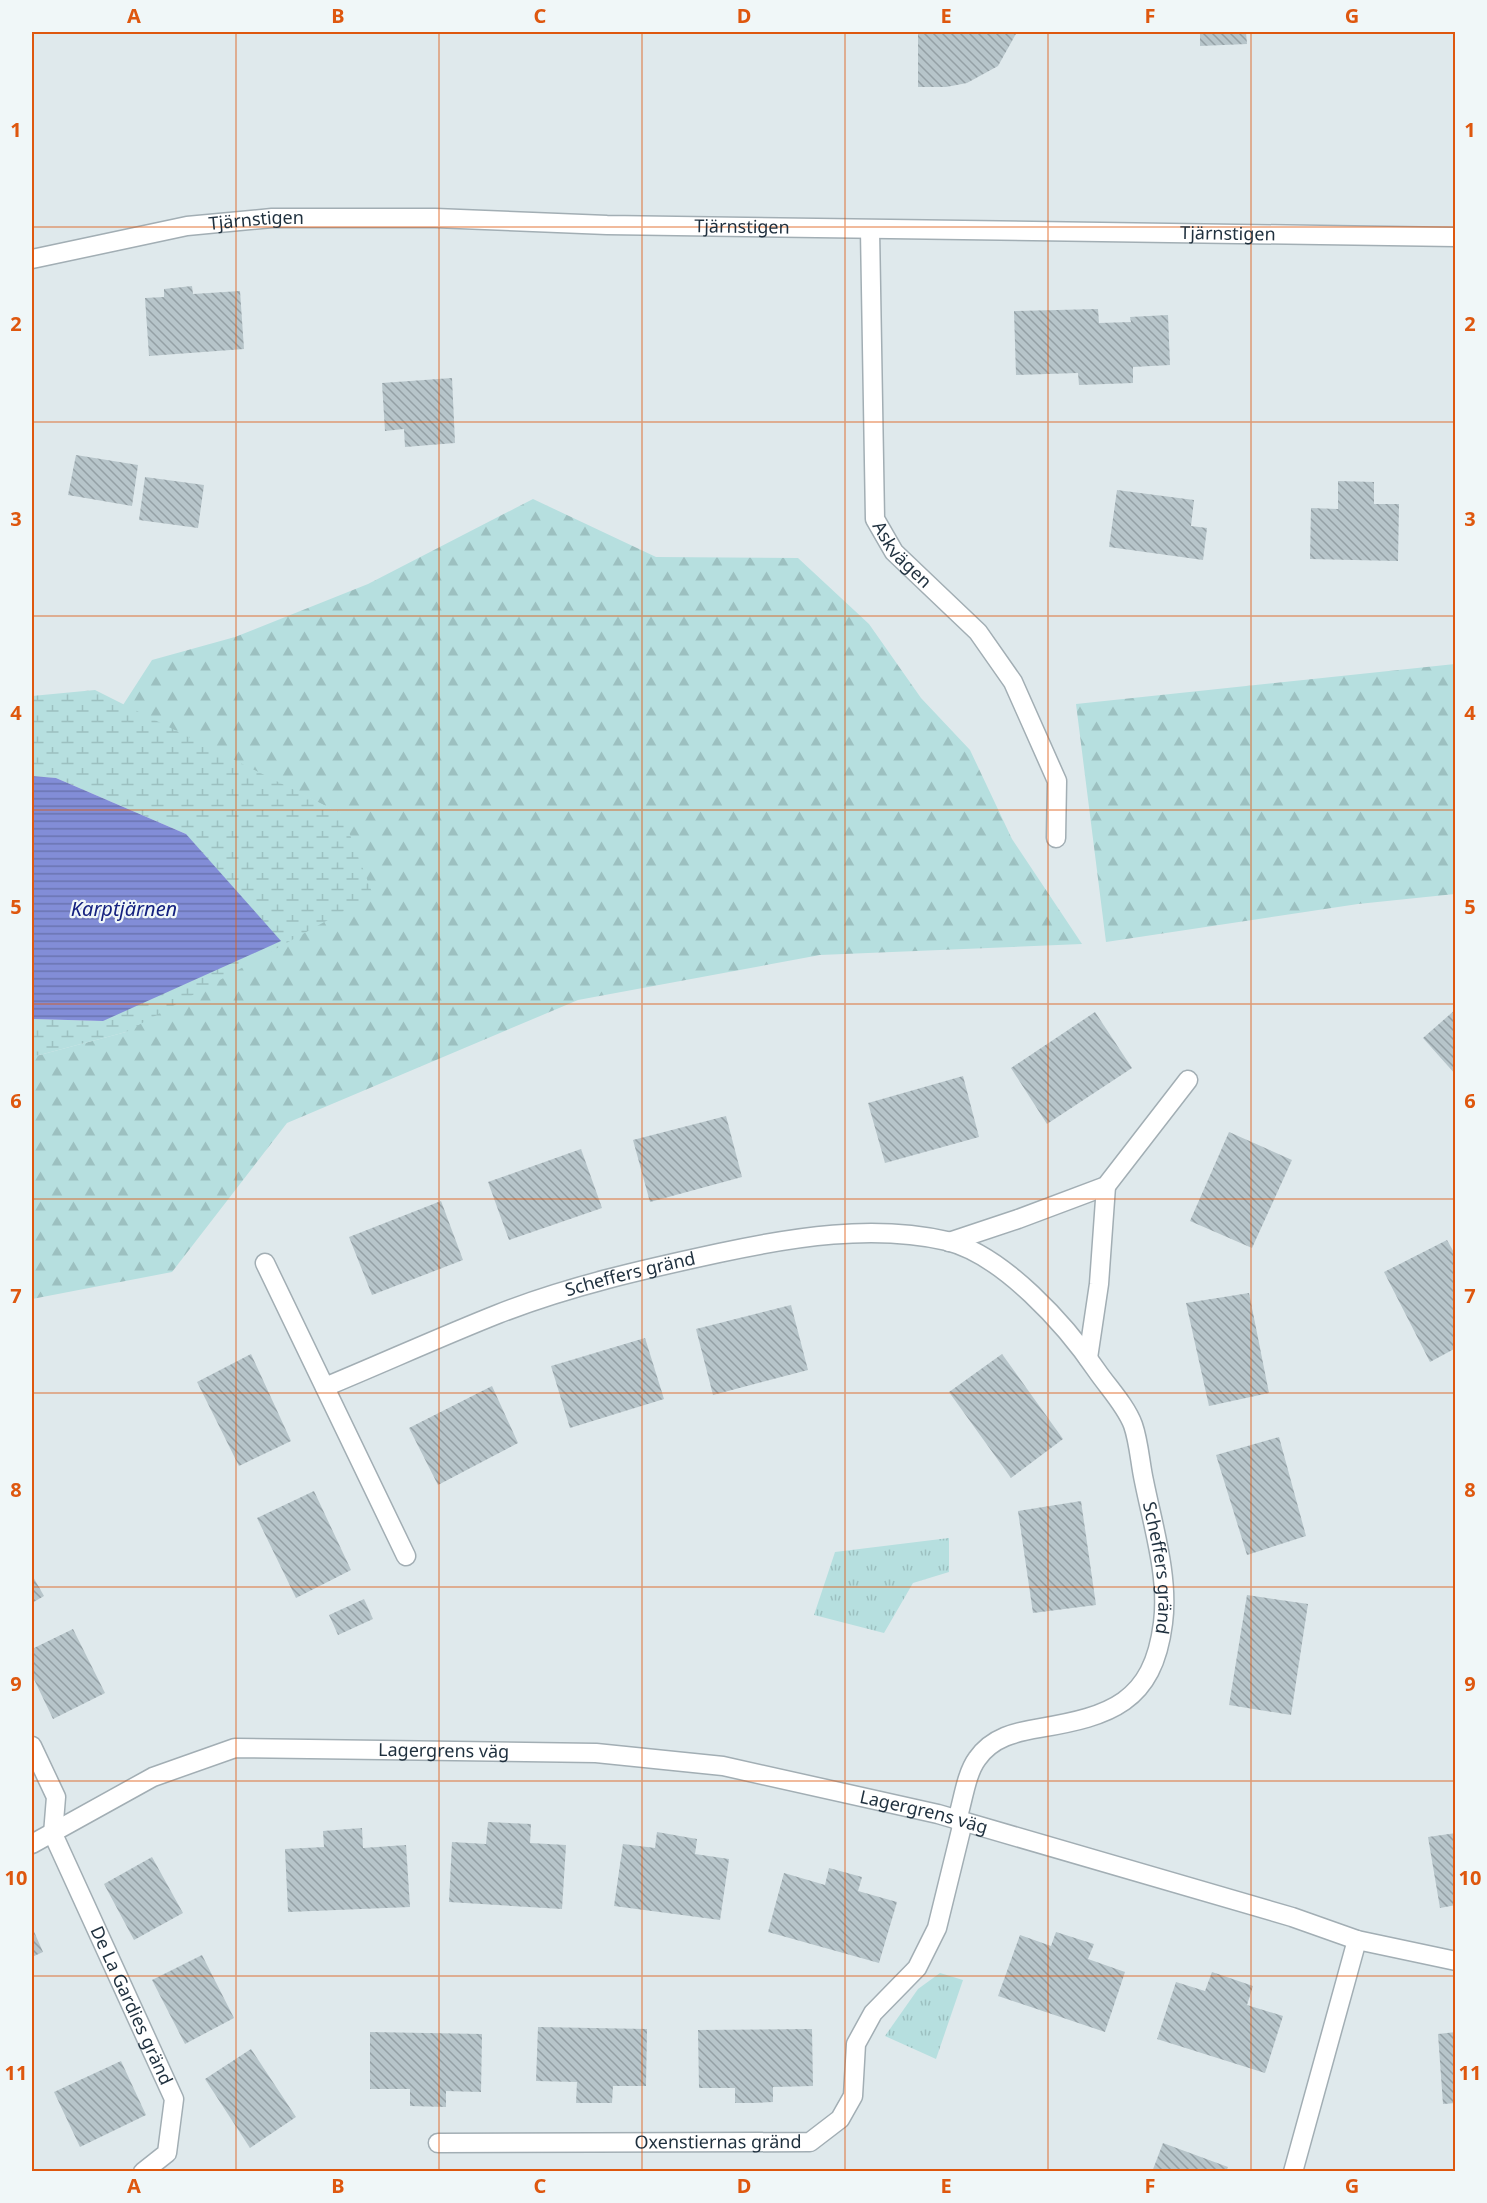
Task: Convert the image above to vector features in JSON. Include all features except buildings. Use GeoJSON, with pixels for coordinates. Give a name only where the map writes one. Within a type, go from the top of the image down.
{"type":"FeatureCollection","features":[{"type":"Feature","properties":{"kind":"street","name":"Tjärnstigen"},"geometry":{"type":"LineString","coordinates":[[32,259],[188,226],[272,218],[435,218],[563,225],[1455,237]]}},
{"type":"Feature","properties":{"kind":"street","name":"Askvägen"},"geometry":{"type":"LineString","coordinates":[[870,230],[875,519],[894,552],[978,632],[1013,682],[1057,781],[1056,838]]}},
{"type":"Feature","properties":{"kind":"street"},"geometry":{"type":"LineString","coordinates":[[1088,1358],[1099,1284],[1106,1186],[1188,1080]]}},
{"type":"Feature","properties":{"kind":"street","name":"Scheffers gränd"},"geometry":{"type":"LineString","coordinates":[[949,1242],[1106,1186]]}},
{"type":"Feature","properties":{"kind":"street","name":"Scheffers gränd"},"geometry":{"type":"LineString","coordinates":[[325,1387],[501,1313],[638,1270],[778,1240],[876,1233],[949,1242],[981,1256],[1019,1283],[1088,1358],[1132,1423],[1161,1571],[1163,1623],[1150,1672],[1128,1700],[1107,1712],[1083,1721],[1012,1732],[988,1746],[975,1761],[960,1821]]}},
{"type":"Feature","properties":{"kind":"street"},"geometry":{"type":"LineString","coordinates":[[265,1263],[406,1556]]}},
{"type":"Feature","properties":{"kind":"street","name":"De La Gardies gränd"},"geometry":{"type":"LineString","coordinates":[[32,1746],[56,1797],[53,1834],[174,2099],[167,2153],[143,2172]]}},
{"type":"Feature","properties":{"kind":"street","name":"Lagergrens väg"},"geometry":{"type":"LineString","coordinates":[[53,1834],[153,1776],[235,1748],[596,1753],[712,1764],[960,1821],[1292,1917],[1357,1940],[1455,1961]]}},
{"type":"Feature","properties":{"kind":"street","name":"Oxenstiernas gränd"},"geometry":{"type":"LineString","coordinates":[[438,2143],[810,2142],[840,2119],[853,2096],[856,2043],[873,2013],[917,1968],[937,1928],[960,1821]]}},
{"type":"Feature","properties":{"kind":"street"},"geometry":{"type":"LineString","coordinates":[[32,1845],[53,1834]]}},
{"type":"Feature","properties":{"kind":"street"},"geometry":{"type":"LineString","coordinates":[[1293,2172],[1357,1940]]}},
{"type":"Feature","properties":{"kind":"green space"},"geometry":{"type":"Polygon","coordinates":[[[533,499],[656,557],[798,558],[869,624],[921,698],[970,750],[1012,839],[1082,944],[820,955],[578,1000],[287,1123],[172,1272],[32,1299],[32,1057],[126,1032],[341,814],[123,705],[152,660],[235,637],[368,584],[533,499]]]}},
{"type":"Feature","properties":{"kind":"green space"},"geometry":{"type":"Polygon","coordinates":[[[1455,664],[1455,894],[1358,904],[1106,942],[1076,704],[1455,664]]]}},
{"type":"Feature","properties":{"kind":"green space"},"geometry":{"type":"Polygon","coordinates":[[[95,690],[342,814],[373,895],[126,1032],[32,1057],[32,1019],[103,1021],[186,834],[56,778],[32,776],[32,696],[95,690]]]}},
{"type":"Feature","properties":{"kind":"green space"},"geometry":{"type":"Polygon","coordinates":[[[949,1538],[949,1572],[913,1583],[884,1633],[814,1615],[835,1552],[949,1538]]]}},
{"type":"Feature","properties":{"kind":"green space"},"geometry":{"type":"Polygon","coordinates":[[[940,1973],[963,1980],[936,2059],[885,2036],[918,1989],[940,1973]]]}},
{"type":"Feature","properties":{"kind":"water","name":"Karptjärnen"},"geometry":{"type":"Polygon","coordinates":[[[32,776],[56,778],[186,834],[281,941],[103,1021],[32,1019],[32,776]]]}}]}
